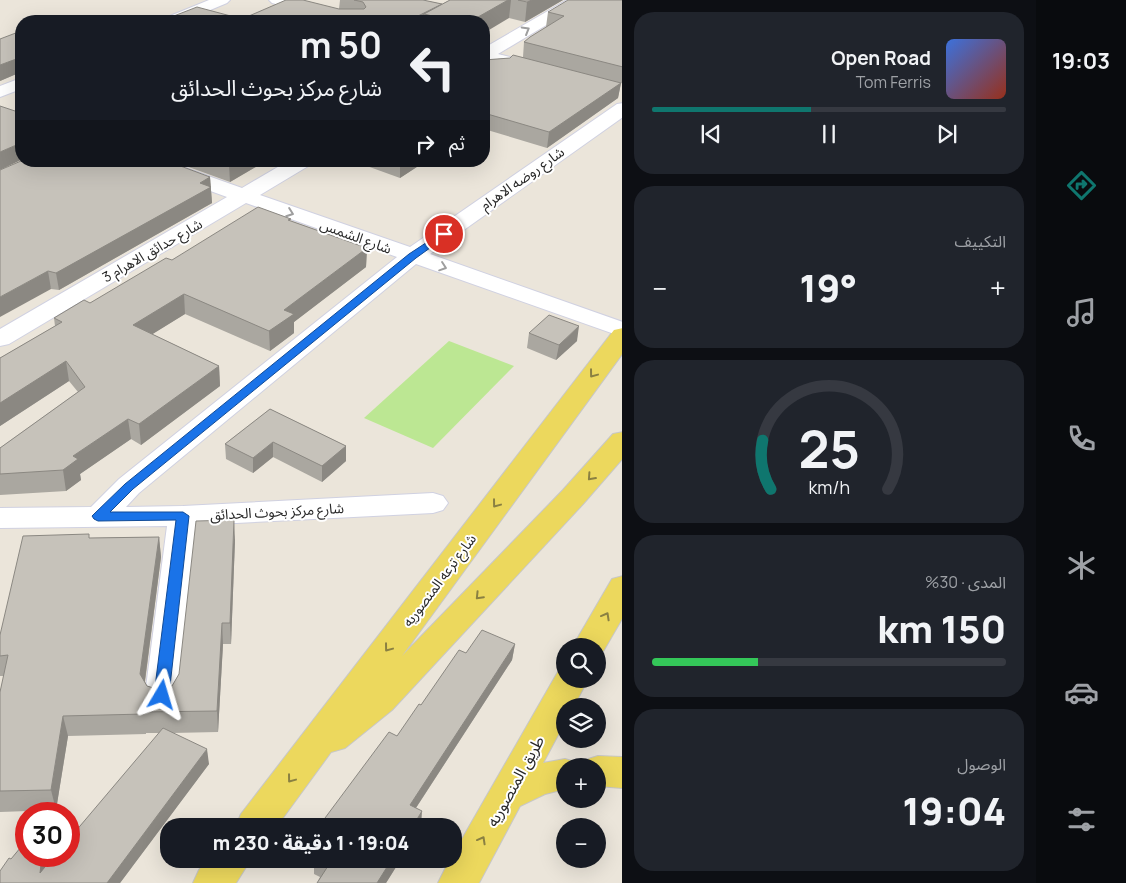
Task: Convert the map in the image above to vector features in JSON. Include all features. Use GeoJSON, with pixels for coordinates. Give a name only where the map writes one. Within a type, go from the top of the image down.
{"type":"FeatureCollection","features":[{"type":"Feature","properties":{"kind":"main road","name":"شارع ترعه المنصوريه"},"geometry":{"type":"LineString","coordinates":[[261,818],[622,335]]}},
{"type":"Feature","properties":{"kind":"main road"},"geometry":{"type":"LineString","coordinates":[[311,752],[380,700],[573,497],[622,440]]}},
{"type":"Feature","properties":{"kind":"main road"},"geometry":{"type":"LineString","coordinates":[[593,638],[622,587]]}},
{"type":"Feature","properties":{"kind":"main road","name":"طريق المنصوريه"},"geometry":{"type":"LineString","coordinates":[[458,883],[566,688]]}},
{"type":"Feature","properties":{"kind":"main road"},"geometry":{"type":"LineString","coordinates":[[606,772],[622,773]]}},
{"type":"Feature","properties":{"kind":"main road"},"geometry":{"type":"LineString","coordinates":[[506,795],[538,780],[556,776]]}},
{"type":"Feature","properties":{"kind":"main road"},"geometry":{"type":"LineString","coordinates":[[213,883],[224,868]]}},
{"type":"Feature","properties":{"kind":"street"},"geometry":{"type":"LineString","coordinates":[[186,15],[222,0]]}},
{"type":"Feature","properties":{"kind":"street"},"geometry":{"type":"LineString","coordinates":[[277,0],[329,15]]}},
{"type":"Feature","properties":{"kind":"street"},"geometry":{"type":"LineString","coordinates":[[490,51],[578,0]]}},
{"type":"Feature","properties":{"kind":"street"},"geometry":{"type":"LineString","coordinates":[[490,57],[548,72]]}},
{"type":"Feature","properties":{"kind":"street"},"geometry":{"type":"LineString","coordinates":[[2,102],[15,89]]}},
{"type":"Feature","properties":{"kind":"street","name":"شارع روضه الاهرام"},"geometry":{"type":"LineString","coordinates":[[98,516],[129,486],[412,256],[622,108]]}},
{"type":"Feature","properties":{"kind":"street","name":"شارع الشمس"},"geometry":{"type":"LineString","coordinates":[[163,167],[622,330]]}},
{"type":"Feature","properties":{"kind":"street","name":"شارع حدائق الاهرام 3"},"geometry":{"type":"LineString","coordinates":[[0,339],[294,167]]}},
{"type":"Feature","properties":{"kind":"street","name":"شارع مركز بحوث الحدائق"},"geometry":{"type":"LineString","coordinates":[[0,518],[183,516],[433,503]]}},
{"type":"Feature","properties":{"kind":"street"},"geometry":{"type":"LineString","coordinates":[[162,695],[183,516]]}},
{"type":"Feature","properties":{"kind":"green space"},"geometry":{"type":"Polygon","coordinates":[[[449,341],[514,366],[433,448],[364,418],[449,341]]]}},
{"type":"Feature","properties":{"kind":"building"},"geometry":{"type":"Polygon","coordinates":[[[286,0],[303,0],[339,9],[364,9],[366,7],[363,2],[354,0],[423,0],[442,4],[420,15],[251,15],[286,0]]]}},
{"type":"Feature","properties":{"kind":"building"},"geometry":{"type":"Polygon","coordinates":[[[450,0],[508,0],[482,15],[424,14],[450,0]]]}},
{"type":"Feature","properties":{"kind":"building"},"geometry":{"type":"Polygon","coordinates":[[[568,0],[622,0],[622,67],[524,42],[564,16],[548,12],[568,0]]]}},
{"type":"Feature","properties":{"kind":"building"},"geometry":{"type":"Polygon","coordinates":[[[197,7],[227,15],[176,15],[197,7]]]}},
{"type":"Feature","properties":{"kind":"building"},"geometry":{"type":"Polygon","coordinates":[[[15,33],[15,59],[0,65],[0,39],[15,33]]]}},
{"type":"Feature","properties":{"kind":"building"},"geometry":{"type":"Polygon","coordinates":[[[513,55],[621,83],[549,132],[490,115],[490,60],[510,58],[513,55]]]}},
{"type":"Feature","properties":{"kind":"building"},"geometry":{"type":"Polygon","coordinates":[[[0,106],[15,111],[15,146],[0,152],[0,106]]]}},
{"type":"Feature","properties":{"kind":"building"},"geometry":{"type":"Polygon","coordinates":[[[15,164],[15,167],[183,167],[210,177],[200,183],[211,187],[56,273],[48,271],[0,297],[0,170],[15,164]]]}},
{"type":"Feature","properties":{"kind":"building"},"geometry":{"type":"Polygon","coordinates":[[[258,207],[291,219],[288,220],[367,248],[284,310],[294,314],[269,331],[184,294],[133,325],[219,366],[139,424],[128,419],[73,456],[78,459],[63,470],[0,474],[0,448],[85,387],[66,361],[0,403],[0,358],[62,322],[54,318],[84,300],[90,303],[166,258],[172,260],[258,207]]]}},
{"type":"Feature","properties":{"kind":"building"},"geometry":{"type":"Polygon","coordinates":[[[549,315],[579,326],[559,345],[529,333],[549,315]]]}},
{"type":"Feature","properties":{"kind":"building"},"geometry":{"type":"Polygon","coordinates":[[[270,409],[346,446],[322,466],[273,442],[253,458],[225,444],[270,409]]]}},
{"type":"Feature","properties":{"kind":"building"},"geometry":{"type":"Polygon","coordinates":[[[234,520],[230,623],[222,623],[217,711],[63,716],[51,790],[0,791],[0,692],[8,655],[0,656],[0,635],[23,536],[89,534],[89,538],[159,537],[140,674],[147,686],[160,690],[172,686],[179,674],[196,521],[234,520]]]}},
{"type":"Feature","properties":{"kind":"building"},"geometry":{"type":"Polygon","coordinates":[[[482,630],[515,644],[410,805],[422,811],[418,818],[325,818],[389,732],[397,736],[459,650],[466,653],[482,630]]]}},
{"type":"Feature","properties":{"kind":"building"},"geometry":{"type":"Polygon","coordinates":[[[163,728],[207,749],[107,883],[0,883],[0,871],[9,858],[11,859],[15,854],[15,867],[41,867],[40,873],[45,867],[80,867],[80,826],[163,728]]]}},
{"type":"Feature","properties":{"kind":"building"},"geometry":{"type":"Polygon","coordinates":[[[327,868],[386,868],[377,883],[317,883],[327,868]]]}},
{"type":"Feature","properties":{"kind":"route"},"geometry":{"type":"LineString","coordinates":[[162,695],[183,516],[98,516],[129,486],[412,256],[444,234]]}}]}
